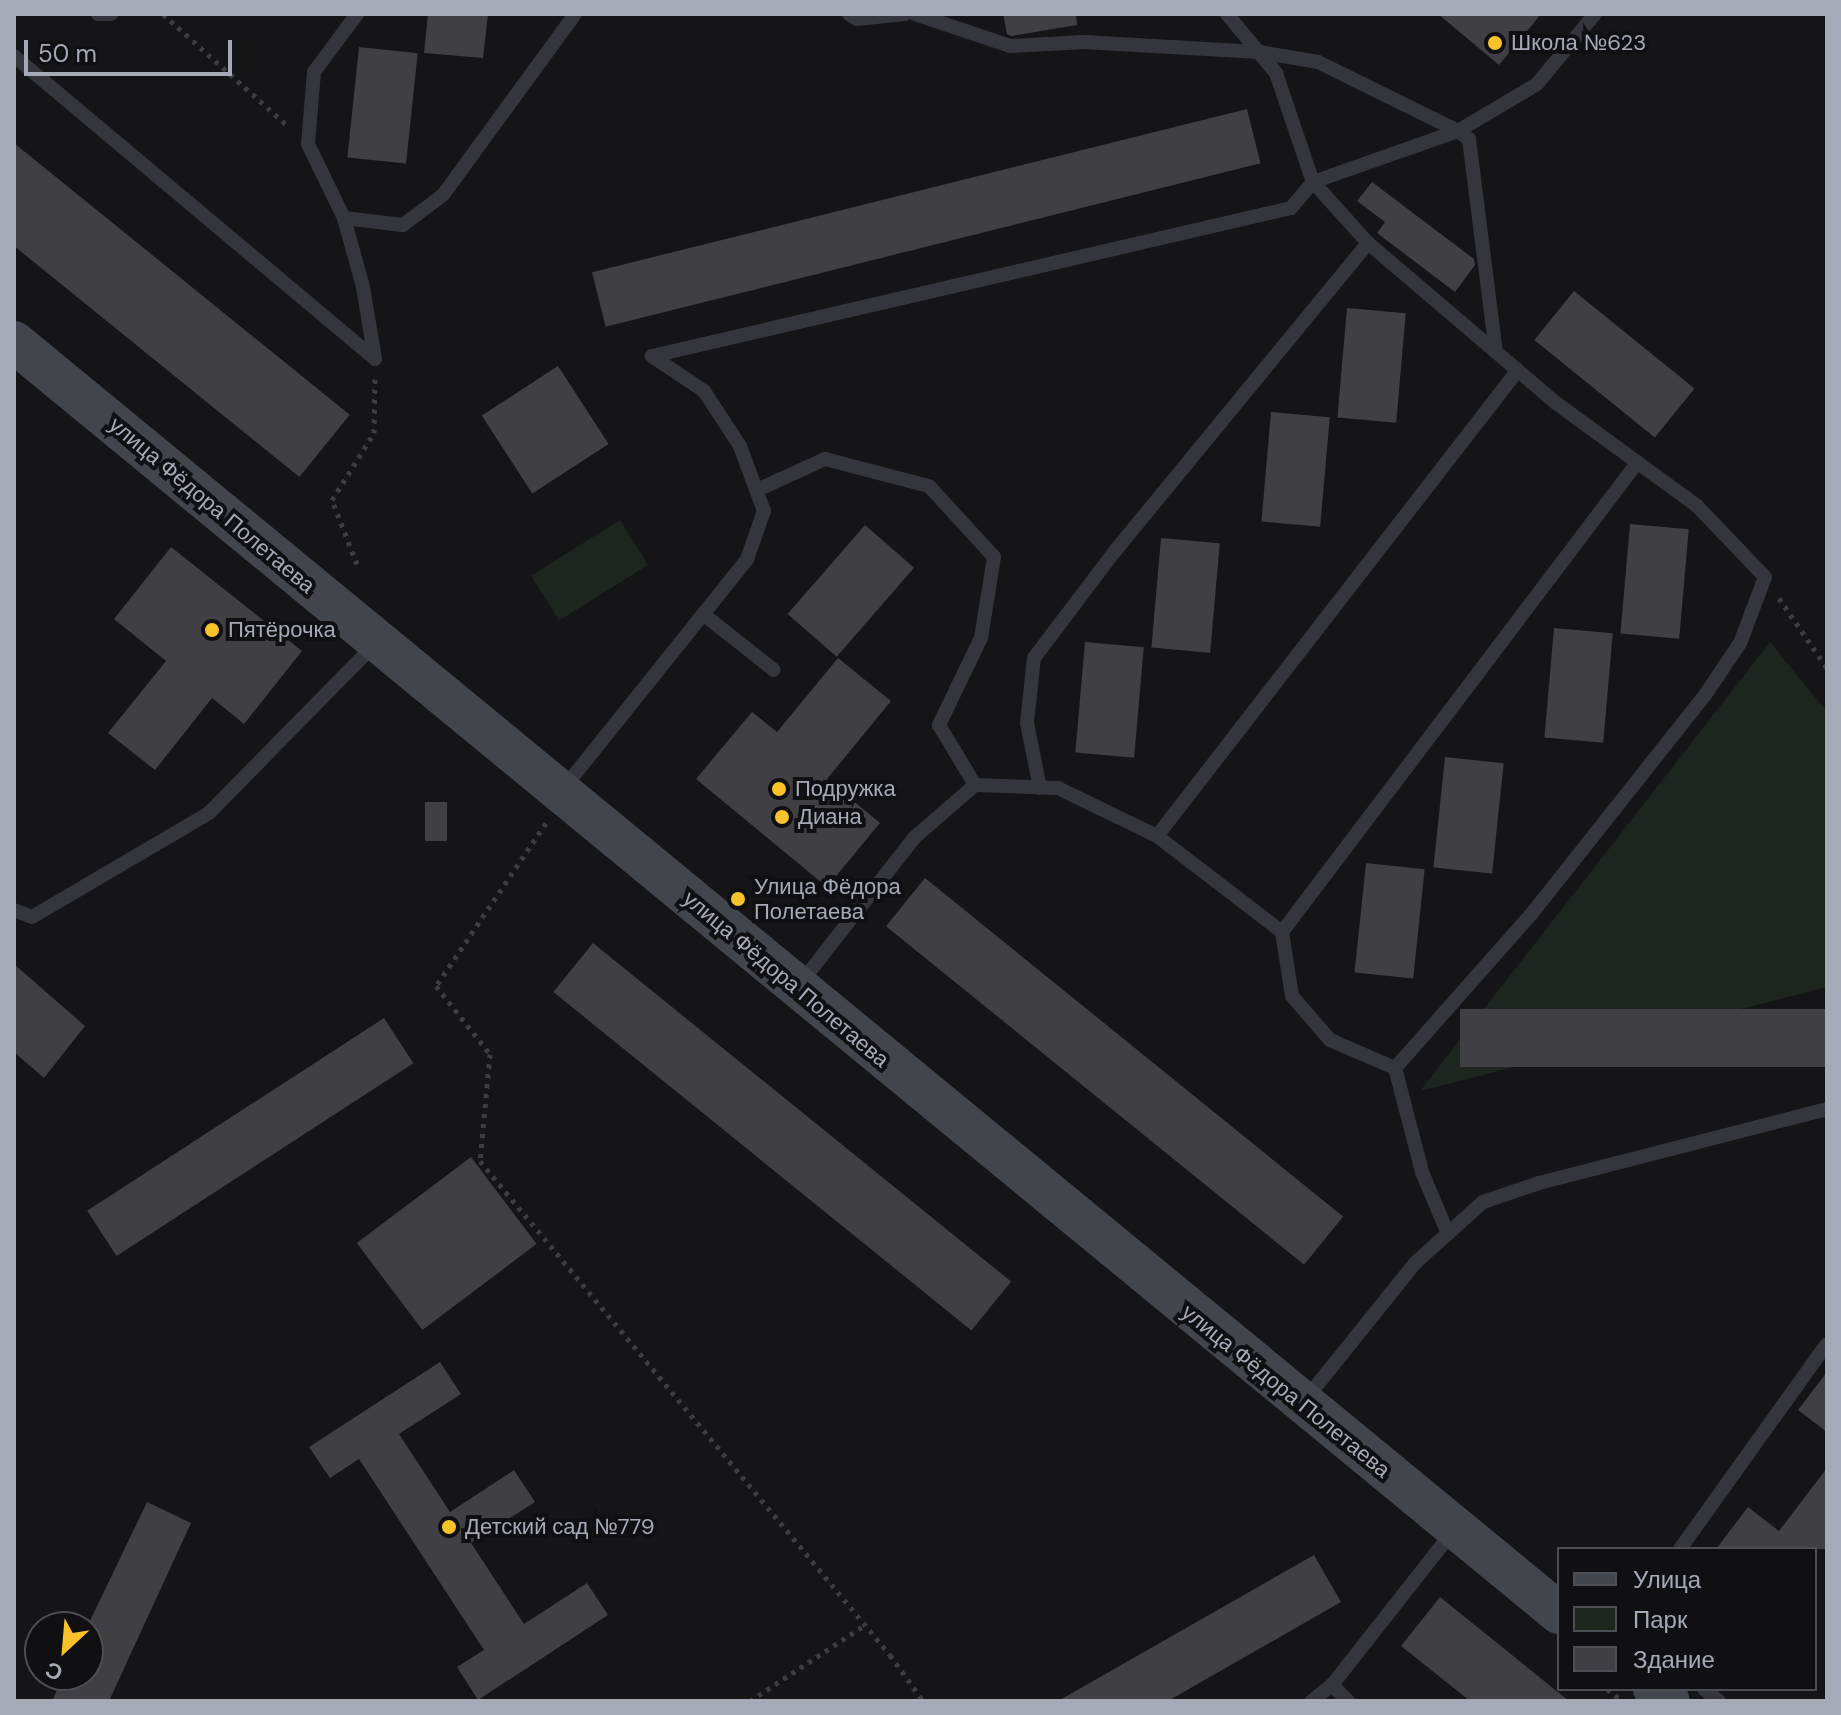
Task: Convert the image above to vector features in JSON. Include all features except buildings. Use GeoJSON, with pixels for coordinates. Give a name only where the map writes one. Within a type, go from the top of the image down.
{"type":"FeatureCollection","features":[{"type":"Feature","properties":{"kind":"main road","name":"улица Фёдора Полетаева"},"geometry":{"type":"LineString","coordinates":[[14,342],[377,642],[553,808],[797,988],[1557,1611]]}},
{"type":"Feature","properties":{"kind":"lane"},"geometry":{"type":"LineString","coordinates":[[98,14],[111,14]]}},
{"type":"Feature","properties":{"kind":"lane"},"geometry":{"type":"LineString","coordinates":[[357,14],[314,72],[308,144],[344,218],[363,287],[375,359]]}},
{"type":"Feature","properties":{"kind":"lane"},"geometry":{"type":"LineString","coordinates":[[344,218],[403,225],[443,195],[575,14]]}},
{"type":"Feature","properties":{"kind":"lane"},"geometry":{"type":"LineString","coordinates":[[849,14],[857,19],[905,14]]}},
{"type":"Feature","properties":{"kind":"lane"},"geometry":{"type":"LineString","coordinates":[[915,14],[1010,46],[1084,42],[1259,52],[1318,62],[1458,131],[1469,139],[1496,352]]}},
{"type":"Feature","properties":{"kind":"lane"},"geometry":{"type":"LineString","coordinates":[[1227,14],[1276,73],[1313,182],[1368,243],[1518,370],[1697,506],[1765,577],[1740,643],[1705,695],[1534,911],[1395,1068]]}},
{"type":"Feature","properties":{"kind":"lane"},"geometry":{"type":"LineString","coordinates":[[553,808],[747,559],[764,511],[740,446],[704,391],[652,356],[1291,208],[1313,182],[1458,131],[1537,84],[1595,14]]}},
{"type":"Feature","properties":{"kind":"lane"},"geometry":{"type":"LineString","coordinates":[[14,56],[375,359]]}},
{"type":"Feature","properties":{"kind":"lane"},"geometry":{"type":"LineString","coordinates":[[1040,788],[1027,723],[1034,658],[1124,538],[1368,243]]}},
{"type":"Feature","properties":{"kind":"lane"},"geometry":{"type":"LineString","coordinates":[[1157,836],[1518,370]]}},
{"type":"Feature","properties":{"kind":"lane"},"geometry":{"type":"LineString","coordinates":[[757,490],[825,459],[929,486],[994,557],[981,638],[939,725],[975,785]]}},
{"type":"Feature","properties":{"kind":"lane"},"geometry":{"type":"LineString","coordinates":[[1282,932],[1637,463]]}},
{"type":"Feature","properties":{"kind":"lane"},"geometry":{"type":"LineString","coordinates":[[703,614],[774,670]]}},
{"type":"Feature","properties":{"kind":"lane"},"geometry":{"type":"LineString","coordinates":[[14,910],[32,917],[209,813],[377,642]]}},
{"type":"Feature","properties":{"kind":"lane"},"geometry":{"type":"LineString","coordinates":[[797,988],[915,837],[975,785],[1058,788],[1157,836],[1282,932],[1292,996],[1330,1040],[1395,1068]]}},
{"type":"Feature","properties":{"kind":"lane"},"geometry":{"type":"LineString","coordinates":[[1395,1068],[1422,1172],[1448,1234]]}},
{"type":"Feature","properties":{"kind":"lane"},"geometry":{"type":"LineString","coordinates":[[1302,1404],[1415,1263],[1483,1202],[1525,1187],[1827,1109]]}},
{"type":"Feature","properties":{"kind":"lane"},"geometry":{"type":"LineString","coordinates":[[1681,1547],[1827,1344]]}},
{"type":"Feature","properties":{"kind":"lane"},"geometry":{"type":"LineString","coordinates":[[1312,1701],[1332,1685],[1454,1529]]}},
{"type":"Feature","properties":{"kind":"lane"},"geometry":{"type":"LineString","coordinates":[[1332,1685],[1348,1701]]}},
{"type":"Feature","properties":{"kind":"path"},"geometry":{"type":"LineString","coordinates":[[163,14],[308,144]]}},
{"type":"Feature","properties":{"kind":"path"},"geometry":{"type":"LineString","coordinates":[[357,564],[332,500],[374,433],[375,359]]}},
{"type":"Feature","properties":{"kind":"path"},"geometry":{"type":"LineString","coordinates":[[1765,577],[1827,668]]}},
{"type":"Feature","properties":{"kind":"path"},"geometry":{"type":"LineString","coordinates":[[553,808],[436,986],[490,1054],[480,1161],[865,1625],[923,1701]]}},
{"type":"Feature","properties":{"kind":"path"},"geometry":{"type":"LineString","coordinates":[[750,1701],[865,1625]]}},
{"type":"Feature","properties":{"kind":"green space"},"geometry":{"type":"Polygon","coordinates":[[[620,520],[648,565],[559,621],[531,576],[620,520]]]}},
{"type":"Feature","properties":{"kind":"green space"},"geometry":{"type":"Polygon","coordinates":[[[1770,642],[1827,712],[1827,987],[1420,1091],[1770,642]]]}},
{"type":"Feature","properties":{"kind":"place","name":"Школа №623"},"geometry":{"type":"Point","coordinates":[1495,43]}},
{"type":"Feature","properties":{"kind":"place","name":"Пятёрочка"},"geometry":{"type":"Point","coordinates":[212,630]}},
{"type":"Feature","properties":{"kind":"place","name":"Подружка"},"geometry":{"type":"Point","coordinates":[779,789]}},
{"type":"Feature","properties":{"kind":"place","name":"Диана"},"geometry":{"type":"Point","coordinates":[782,817]}},
{"type":"Feature","properties":{"kind":"place","name":"Улица Фёдора Полетаева"},"geometry":{"type":"Point","coordinates":[738,899]}},
{"type":"Feature","properties":{"kind":"place","name":"Детский сад №779"},"geometry":{"type":"Point","coordinates":[449,1527]}}]}
